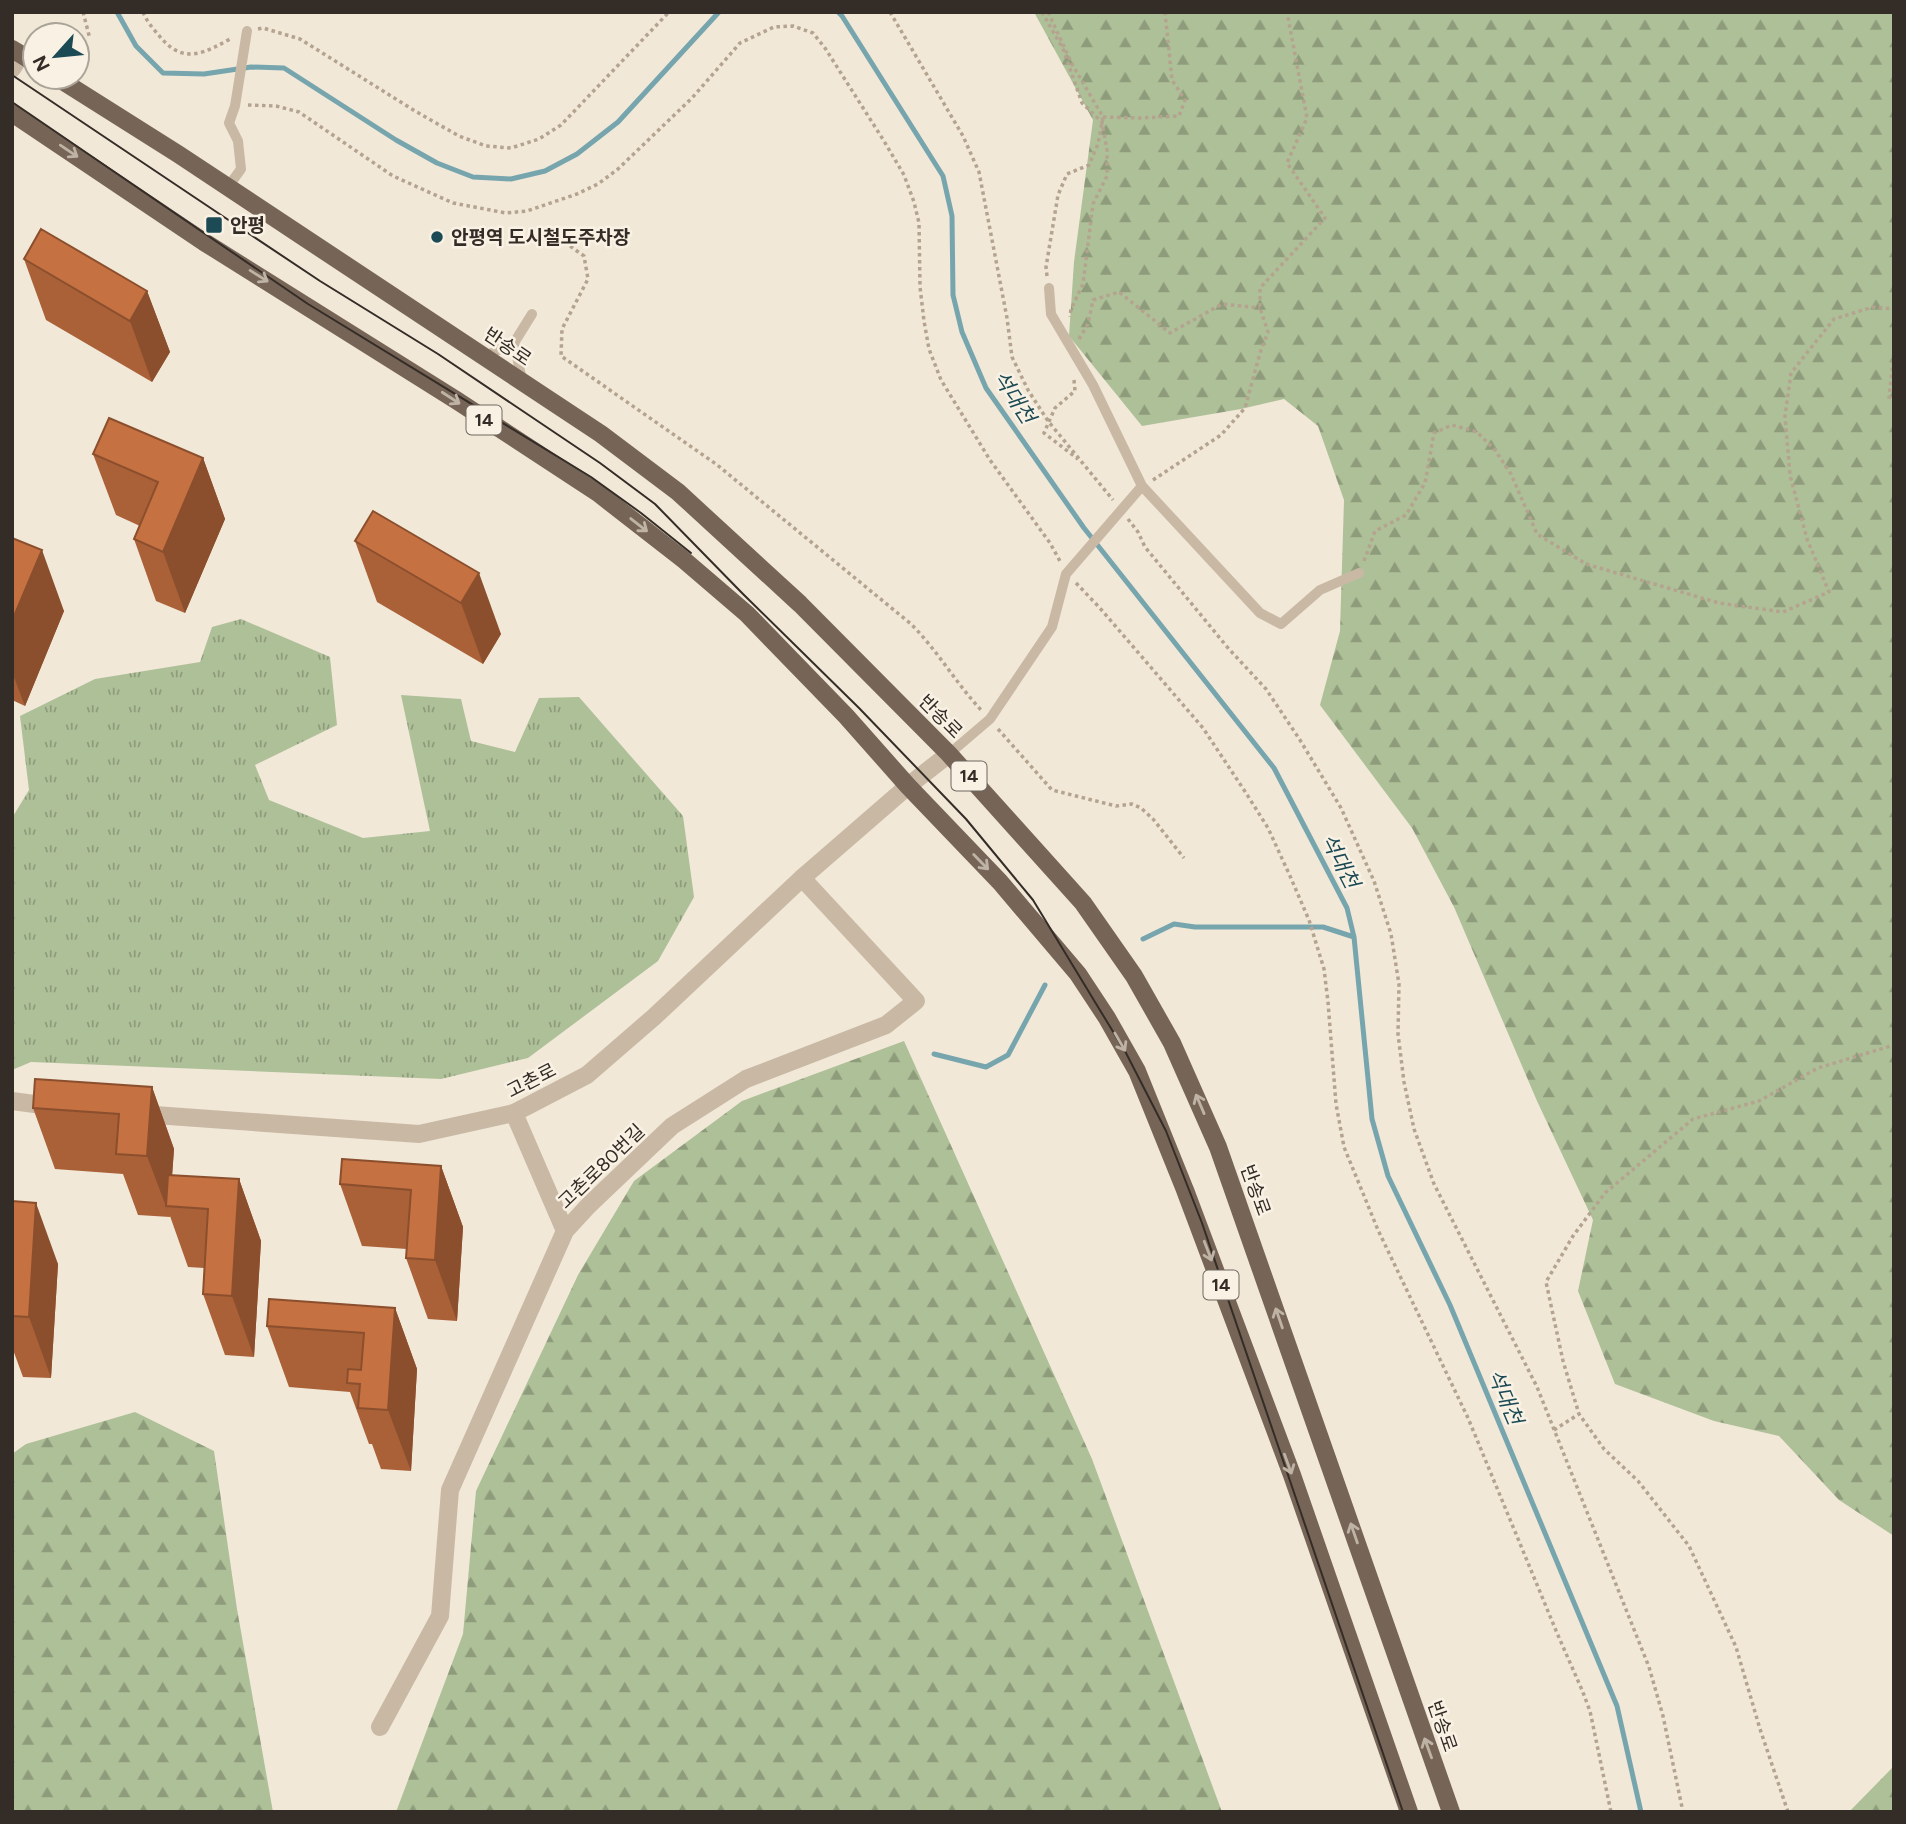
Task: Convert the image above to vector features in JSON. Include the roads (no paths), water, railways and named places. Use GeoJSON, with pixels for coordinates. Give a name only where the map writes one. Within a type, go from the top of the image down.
{"type":"FeatureCollection","features":[{"type":"Feature","properties":{"kind":"main road","name":"반송로"},"geometry":{"type":"LineString","coordinates":[[78,91],[485,356],[601,434],[678,492],[800,604],[949,754],[1083,903],[1135,976],[1172,1043],[1218,1147],[1451,1812]]}},
{"type":"Feature","properties":{"kind":"main road","name":"14"},"geometry":{"type":"LineString","coordinates":[[12,113],[204,242],[456,400],[598,493],[684,561],[747,614],[846,716],[908,786],[1000,882],[1078,974],[1137,1071],[1185,1190],[1292,1475],[1409,1812]]}},
{"type":"Feature","properties":{"kind":"street","name":"고촌로"},"geometry":{"type":"LineString","coordinates":[[118,1113],[419,1134],[514,1113],[587,1075],[654,1017],[802,878],[949,754]]}},
{"type":"Feature","properties":{"kind":"street","name":"고촌로80번길"},"geometry":{"type":"LineString","coordinates":[[380,1727],[440,1616],[450,1490],[565,1231],[673,1126],[746,1079],[886,1025],[916,1001],[802,878]]}},
{"type":"Feature","properties":{"kind":"street"},"geometry":{"type":"LineString","coordinates":[[12,1101],[78,1109]]}},
{"type":"Feature","properties":{"kind":"street"},"geometry":{"type":"LineString","coordinates":[[514,1113],[565,1231]]}},
{"type":"Feature","properties":{"kind":"lane"},"geometry":{"type":"LineString","coordinates":[[228,187],[241,169],[238,141],[229,123],[236,102],[247,31]]}},
{"type":"Feature","properties":{"kind":"lane"},"geometry":{"type":"LineString","coordinates":[[1049,288],[1051,314],[1093,385],[1142,486],[1260,613],[1281,624],[1320,590],[1359,573]]}},
{"type":"Feature","properties":{"kind":"lane"},"geometry":{"type":"LineString","coordinates":[[485,356],[514,343],[532,314]]}},
{"type":"Feature","properties":{"kind":"lane"},"geometry":{"type":"LineString","coordinates":[[514,343],[523,382]]}},
{"type":"Feature","properties":{"kind":"lane"},"geometry":{"type":"LineString","coordinates":[[949,754],[990,719],[1052,627],[1066,574],[1142,486]]}},
{"type":"Feature","properties":{"kind":"waterway"},"geometry":{"type":"LineString","coordinates":[[117,12],[136,46],[163,73],[204,74],[251,67],[284,68],[437,163],[473,177],[511,179],[545,171],[577,154],[618,122],[719,12]]}},
{"type":"Feature","properties":{"kind":"waterway","name":"석대천"},"geometry":{"type":"LineString","coordinates":[[838,12],[943,176],[952,216],[953,295],[962,332],[986,388],[1084,528],[1274,768],[1347,908],[1354,937],[1372,1119],[1388,1176],[1450,1305],[1617,1706],[1641,1812]]}},
{"type":"Feature","properties":{"kind":"waterway"},"geometry":{"type":"LineString","coordinates":[[1143,939],[1174,924],[1195,927],[1323,927],[1354,937]]}},
{"type":"Feature","properties":{"kind":"waterway"},"geometry":{"type":"LineString","coordinates":[[934,1054],[986,1067],[1008,1055],[1045,985]]}},
{"type":"Feature","properties":{"kind":"tram line"},"geometry":{"type":"LineString","coordinates":[[12,75],[320,281],[438,354],[600,463],[655,504],[966,819],[1033,900],[1126,1053],[1166,1131],[1202,1223],[1403,1812]]}},
{"type":"Feature","properties":{"kind":"tram line"},"geometry":{"type":"LineString","coordinates":[[12,102],[308,304],[591,477],[691,553]]}},
{"type":"Feature","properties":{"kind":"place","name":"안평"},"geometry":{"type":"Point","coordinates":[214,225]}},
{"type":"Feature","properties":{"kind":"place","name":"안평역 도시철도주차장"},"geometry":{"type":"Point","coordinates":[437,237]}}]}
